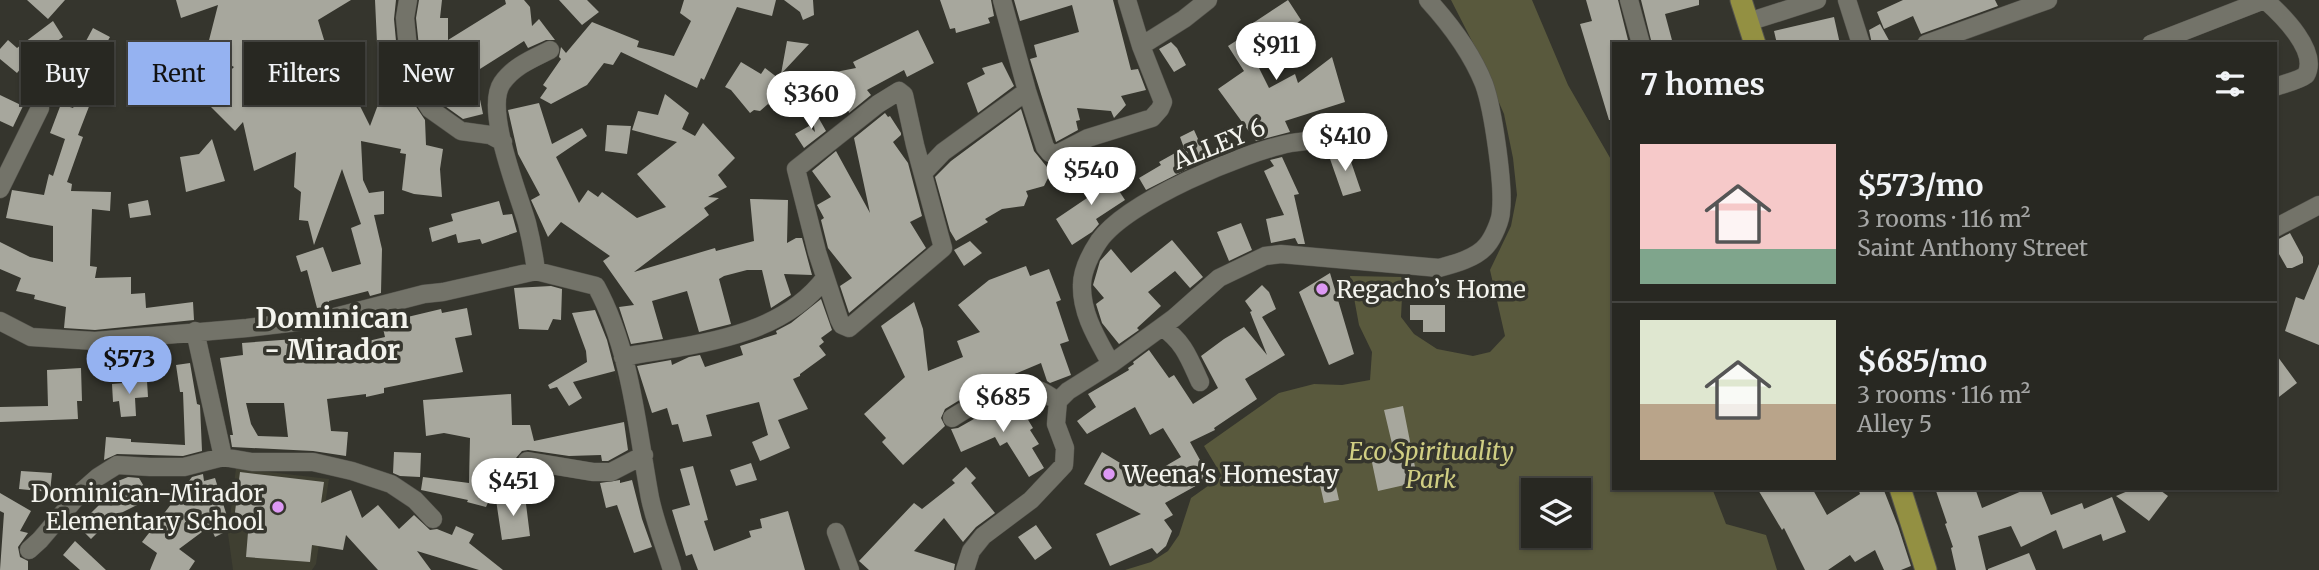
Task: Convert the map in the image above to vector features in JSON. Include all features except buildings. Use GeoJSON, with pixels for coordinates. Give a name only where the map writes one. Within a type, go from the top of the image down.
{"type":"FeatureCollection","features":[{"type":"Feature","properties":{"kind":"main road"},"geometry":{"type":"LineString","coordinates":[[1741,0],[1754,42]]}},
{"type":"Feature","properties":{"kind":"main road"},"geometry":{"type":"LineString","coordinates":[[1901,490],[1926,570]]}},
{"type":"Feature","properties":{"kind":"street"},"geometry":{"type":"LineString","coordinates":[[408,0],[405,18],[409,58],[418,90],[430,109],[461,131],[490,135],[503,142]]}},
{"type":"Feature","properties":{"kind":"street"},"geometry":{"type":"LineString","coordinates":[[1002,0],[1045,147],[1050,153],[1057,154],[1088,138],[1152,118],[1160,109],[1163,102],[1141,46],[1127,0]]}},
{"type":"Feature","properties":{"kind":"street"},"geometry":{"type":"LineString","coordinates":[[1141,46],[1208,0]]}},
{"type":"Feature","properties":{"kind":"street"},"geometry":{"type":"LineString","coordinates":[[965,570],[971,551],[983,536],[1031,500],[1063,465],[1065,447],[1056,424],[1058,401],[1068,391],[1162,327],[1219,278],[1265,256],[1296,254],[1439,268],[1455,264],[1487,246],[1501,214],[1502,193],[1484,85],[1442,16],[1427,0]]}},
{"type":"Feature","properties":{"kind":"street"},"geometry":{"type":"LineString","coordinates":[[1629,0],[1640,42]]}},
{"type":"Feature","properties":{"kind":"street"},"geometry":{"type":"LineString","coordinates":[[1748,22],[1817,0]]}},
{"type":"Feature","properties":{"kind":"street"},"geometry":{"type":"LineString","coordinates":[[1847,0],[1860,42]]}},
{"type":"Feature","properties":{"kind":"street"},"geometry":{"type":"LineString","coordinates":[[1932,42],[2049,0]]}},
{"type":"Feature","properties":{"kind":"street"},"geometry":{"type":"LineString","coordinates":[[2156,42],[2264,0],[2308,38],[2316,51],[2317,61],[2304,77],[2277,86]]}},
{"type":"Feature","properties":{"kind":"street"},"geometry":{"type":"LineString","coordinates":[[536,271],[532,243],[498,128],[496,99],[501,84],[520,65],[550,50]]}},
{"type":"Feature","properties":{"kind":"street"},"geometry":{"type":"LineString","coordinates":[[899,91],[904,95],[943,248],[849,328],[842,325],[825,278],[796,169],[878,104],[899,91]]}},
{"type":"Feature","properties":{"kind":"street"},"geometry":{"type":"LineString","coordinates":[[923,173],[943,152],[1027,91]]}},
{"type":"Feature","properties":{"kind":"street"},"geometry":{"type":"LineString","coordinates":[[0,188],[40,108]]}},
{"type":"Feature","properties":{"kind":"street","name":"ALLEY 6"},"geometry":{"type":"LineString","coordinates":[[1111,364],[1089,321],[1082,293],[1087,263],[1100,239],[1130,212],[1233,161],[1291,143],[1339,139]]}},
{"type":"Feature","properties":{"kind":"street"},"geometry":{"type":"LineString","coordinates":[[2277,227],[2319,205]]}},
{"type":"Feature","properties":{"kind":"street"},"geometry":{"type":"LineString","coordinates":[[0,321],[31,337],[95,341],[331,318],[424,294],[536,271],[596,286],[606,304],[623,357],[651,501],[672,570]]}},
{"type":"Feature","properties":{"kind":"street"},"geometry":{"type":"LineString","coordinates":[[623,357],[697,344],[755,329],[783,316],[817,289],[825,278]]}},
{"type":"Feature","properties":{"kind":"street"},"geometry":{"type":"LineString","coordinates":[[1162,327],[1177,338],[1186,350],[1200,382]]}},
{"type":"Feature","properties":{"kind":"street"},"geometry":{"type":"LineString","coordinates":[[195,331],[223,457]]}},
{"type":"Feature","properties":{"kind":"street"},"geometry":{"type":"LineString","coordinates":[[952,418],[1001,392],[1038,390],[1058,401]]}},
{"type":"Feature","properties":{"kind":"street"},"geometry":{"type":"LineString","coordinates":[[527,461],[593,472],[611,472],[644,455]]}},
{"type":"Feature","properties":{"kind":"street"},"geometry":{"type":"LineString","coordinates":[[29,550],[81,492],[117,465],[184,467],[223,457],[252,462],[313,462],[391,484],[415,500],[433,519]]}},
{"type":"Feature","properties":{"kind":"street"},"geometry":{"type":"LineString","coordinates":[[836,531],[850,570]]}},
{"type":"Feature","properties":{"kind":"shaded area","name":"Dominican-Mirador Elementary School"},"geometry":{"type":"Polygon","coordinates":[[[236,468],[329,479],[316,564],[312,570],[233,570],[228,534],[236,468]]]}},
{"type":"Feature","properties":{"kind":"green space","name":"Eco Spirituality Park"},"geometry":{"type":"Polygon","coordinates":[[[1451,0],[1532,0],[1568,85],[1612,161],[1612,490],[1713,490],[1726,524],[1766,535],[1777,570],[1125,570],[1151,562],[1168,551],[1179,535],[1191,498],[1222,476],[1204,446],[1279,393],[1314,384],[1342,385],[1370,380],[1372,352],[1359,325],[1350,276],[1403,277],[1401,317],[1414,334],[1437,349],[1473,356],[1490,352],[1505,336],[1490,270],[1511,226],[1517,195],[1504,114],[1451,0]]]}},
{"type":"Feature","properties":{"kind":"place","name":"Regacho’s Home"},"geometry":{"type":"Point","coordinates":[1322,289]}},
{"type":"Feature","properties":{"kind":"place","name":"Weena's Homestay"},"geometry":{"type":"Point","coordinates":[1109,474]}},
{"type":"Feature","properties":{"kind":"place","name":"Dominican-Mirador Elementary School"},"geometry":{"type":"Point","coordinates":[278,507]}},
{"type":"Feature","properties":{"kind":"district","name":"Dominican - Mirador"},"geometry":{"type":"Point","coordinates":[332,334]}}]}
